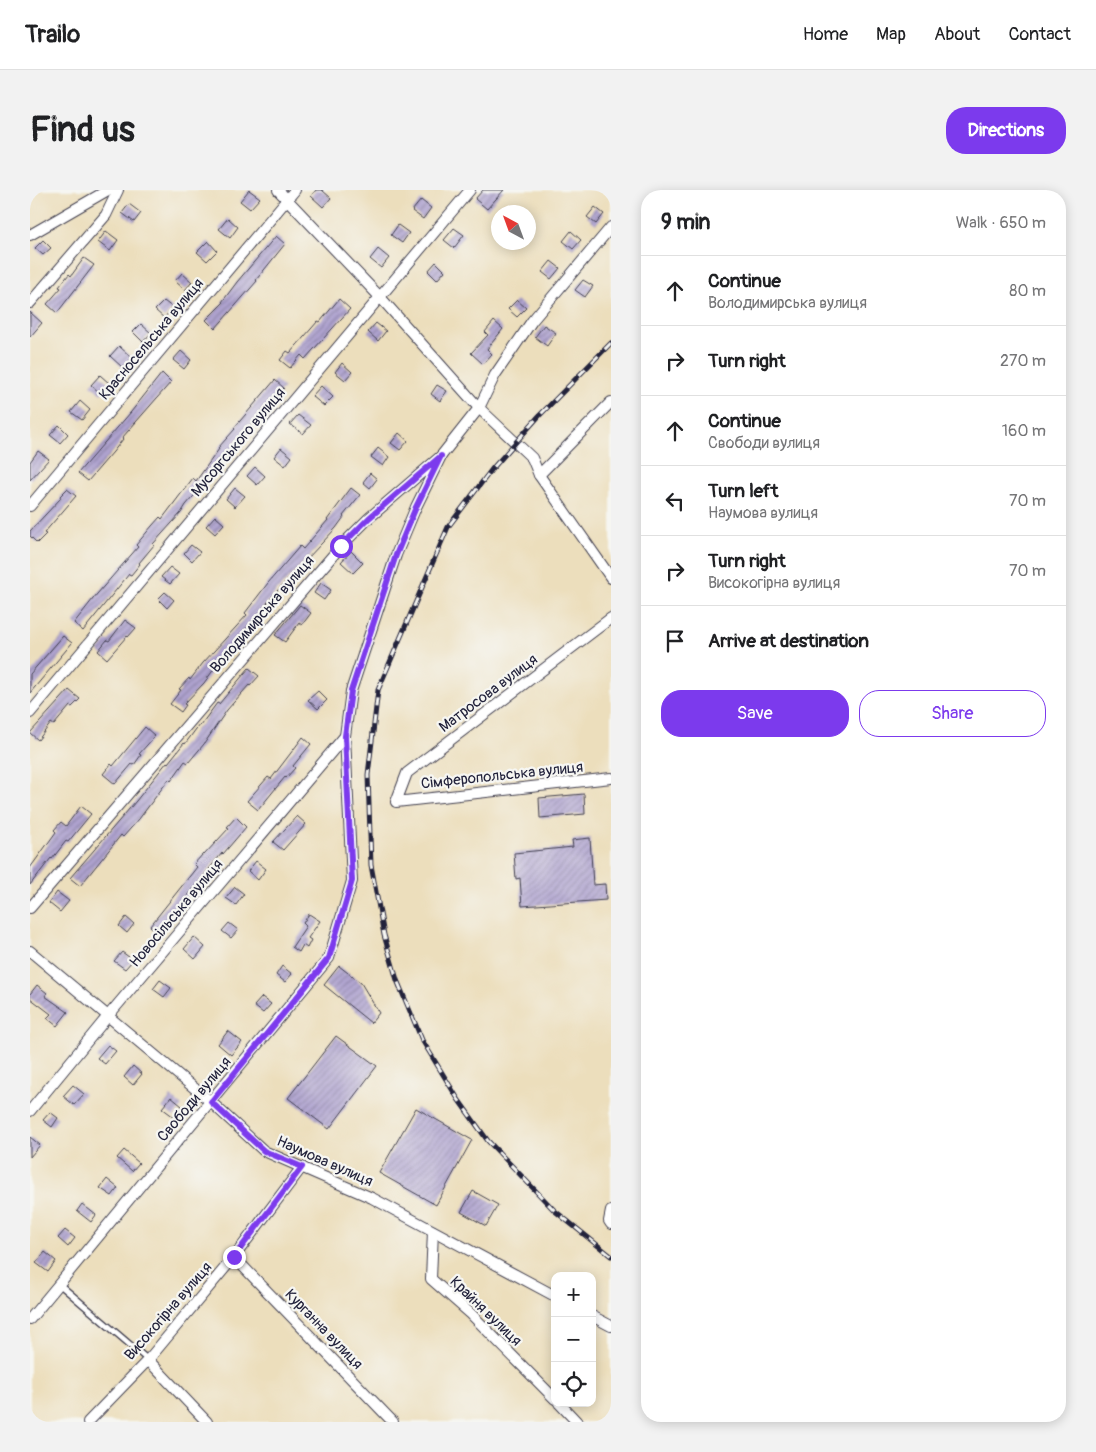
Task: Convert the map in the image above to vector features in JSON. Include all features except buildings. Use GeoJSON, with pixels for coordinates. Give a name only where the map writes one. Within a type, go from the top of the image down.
{"type":"FeatureCollection","features":[{"type":"Feature","properties":{"kind":"street"},"geometry":{"type":"LineString","coordinates":[[30,235],[108,190]]}},
{"type":"Feature","properties":{"kind":"street"},"geometry":{"type":"LineString","coordinates":[[30,303],[106,215],[118,190]]}},
{"type":"Feature","properties":{"kind":"street"},"geometry":{"type":"LineString","coordinates":[[278,190],[380,297],[479,408],[532,458],[539,475],[611,578]]}},
{"type":"Feature","properties":{"kind":"street","name":"Красносельська вулиця"},"geometry":{"type":"LineString","coordinates":[[30,506],[295,190]]}},
{"type":"Feature","properties":{"kind":"street","name":"Мусоргського вулиця"},"geometry":{"type":"LineString","coordinates":[[30,713],[470,190]]}},
{"type":"Feature","properties":{"kind":"street","name":"Володимирська вулиця"},"geometry":{"type":"LineString","coordinates":[[30,908],[341,546],[369,518],[441,456],[479,408],[495,375],[532,321],[611,227]]}},
{"type":"Feature","properties":{"kind":"street"},"geometry":{"type":"LineString","coordinates":[[539,475],[611,402]]}},
{"type":"Feature","properties":{"kind":"street","name":"Свободи вулиця"},"geometry":{"type":"LineString","coordinates":[[30,1319],[329,958],[352,881],[345,736],[351,691],[390,573],[416,507],[441,456]]}},
{"type":"Feature","properties":{"kind":"street","name":"Матросова вулиця"},"geometry":{"type":"LineString","coordinates":[[396,802],[407,773],[611,618]]}},
{"type":"Feature","properties":{"kind":"street","name":"Новосільська вулиця"},"geometry":{"type":"LineString","coordinates":[[30,1111],[345,736]]}},
{"type":"Feature","properties":{"kind":"street","name":"Сімферопольська вулиця"},"geometry":{"type":"LineString","coordinates":[[396,802],[611,778]]}},
{"type":"Feature","properties":{"kind":"street","name":"Наумова вулиця"},"geometry":{"type":"LineString","coordinates":[[30,951],[211,1102],[264,1151],[372,1198],[551,1294]]}},
{"type":"Feature","properties":{"kind":"street","name":"Високогірна вулиця"},"geometry":{"type":"LineString","coordinates":[[88,1422],[148,1360],[234,1257],[302,1167]]}},
{"type":"Feature","properties":{"kind":"street","name":"Крайня вулиця"},"geometry":{"type":"LineString","coordinates":[[432,1231],[431,1279],[471,1314],[551,1395]]}},
{"type":"Feature","properties":{"kind":"street","name":"Курганна вулиця"},"geometry":{"type":"LineString","coordinates":[[234,1257],[393,1422]]}},
{"type":"Feature","properties":{"kind":"street"},"geometry":{"type":"LineString","coordinates":[[594,1317],[611,1326]]}},
{"type":"Feature","properties":{"kind":"street"},"geometry":{"type":"LineString","coordinates":[[148,1360],[207,1422]]}},
{"type":"Feature","properties":{"kind":"street"},"geometry":{"type":"LineString","coordinates":[[562,1407],[577,1422]]}},
{"type":"Feature","properties":{"kind":"lane"},"geometry":{"type":"LineString","coordinates":[[59,1284],[148,1360]]}},
{"type":"Feature","properties":{"kind":"railway"},"geometry":{"type":"LineString","coordinates":[[611,343],[539,416],[492,469],[448,527],[378,690],[368,775],[371,865],[384,935],[397,980],[422,1040],[458,1099],[488,1141],[555,1211],[611,1256]]}},
{"type":"Feature","properties":{"kind":"route"},"geometry":{"type":"LineString","coordinates":[[234,1257],[302,1167],[264,1151],[211,1102],[329,958],[352,881],[345,736],[351,691],[396,555],[416,507],[441,456],[369,518],[341,546]]}}]}
